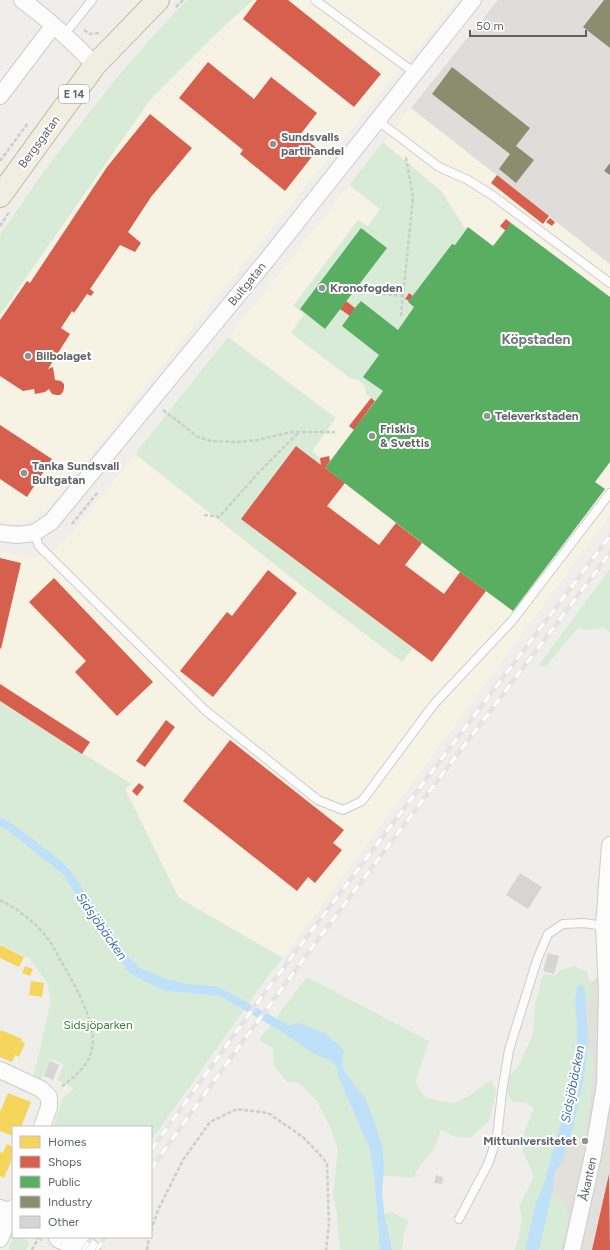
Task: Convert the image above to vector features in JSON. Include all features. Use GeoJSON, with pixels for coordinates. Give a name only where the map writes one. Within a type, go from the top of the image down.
{"type":"FeatureCollection","features":[{"type":"Feature","properties":{"kind":"highway","name":"Bergsgatan"},"geometry":{"type":"LineString","coordinates":[[7,201],[95,66],[165,5]]}},
{"type":"Feature","properties":{"kind":"street"},"geometry":{"type":"LineString","coordinates":[[22,0],[59,31],[95,66]]}},
{"type":"Feature","properties":{"kind":"street","name":"Bultgatan"},"geometry":{"type":"LineString","coordinates":[[0,534],[17,535],[34,533],[51,522],[266,261],[473,0]]}},
{"type":"Feature","properties":{"kind":"street"},"geometry":{"type":"LineString","coordinates":[[0,96],[59,31]]}},
{"type":"Feature","properties":{"kind":"street","name":"Åkanten"},"geometry":{"type":"LineString","coordinates":[[572,1250],[593,1156],[605,1084],[607,992],[604,926],[610,845]]}},
{"type":"Feature","properties":{"kind":"street"},"geometry":{"type":"LineString","coordinates":[[0,1070],[41,1089],[49,1097],[49,1106],[42,1126]]}},
{"type":"Feature","properties":{"kind":"street"},"geometry":{"type":"LineString","coordinates":[[0,1240],[9,1213]]}},
{"type":"Feature","properties":{"kind":"street"},"geometry":{"type":"LineString","coordinates":[[62,1238],[89,1250]]}},
{"type":"Feature","properties":{"kind":"lane"},"geometry":{"type":"LineString","coordinates":[[59,31],[92,0]]}},
{"type":"Feature","properties":{"kind":"lane"},"geometry":{"type":"LineString","coordinates":[[315,0],[415,73]]}},
{"type":"Feature","properties":{"kind":"lane"},"geometry":{"type":"LineString","coordinates":[[377,120],[439,167],[468,180],[492,195],[610,283]]}},
{"type":"Feature","properties":{"kind":"lane"},"geometry":{"type":"LineString","coordinates":[[34,533],[40,546],[206,711],[318,800],[343,810],[362,801],[434,704],[512,621],[610,493]]}},
{"type":"Feature","properties":{"kind":"lane"},"geometry":{"type":"LineString","coordinates":[[459,1219],[488,1164],[497,1138],[502,1092],[509,1050],[537,960],[548,934],[563,924],[584,923],[604,926]]}},
{"type":"Feature","properties":{"kind":"path"},"geometry":{"type":"LineString","coordinates":[[165,5],[183,0]]}},
{"type":"Feature","properties":{"kind":"path"},"geometry":{"type":"LineString","coordinates":[[400,154],[406,158],[413,197],[400,316]]}},
{"type":"Feature","properties":{"kind":"path"},"geometry":{"type":"LineString","coordinates":[[0,226],[7,201]]}},
{"type":"Feature","properties":{"kind":"path"},"geometry":{"type":"LineString","coordinates":[[358,291],[403,296]]}},
{"type":"Feature","properties":{"kind":"path"},"geometry":{"type":"LineString","coordinates":[[163,410],[198,437],[211,441],[237,442],[258,440],[290,432],[335,432]]}},
{"type":"Feature","properties":{"kind":"path"},"geometry":{"type":"LineString","coordinates":[[204,515],[220,517],[261,470],[300,432]]}},
{"type":"Feature","properties":{"kind":"path"},"geometry":{"type":"LineString","coordinates":[[0,900],[18,911],[33,923],[48,939],[75,984],[89,1019],[93,1038],[93,1048],[89,1059],[78,1074],[49,1097]]}},
{"type":"Feature","properties":{"kind":"path"},"geometry":{"type":"LineString","coordinates":[[152,1228],[158,1210],[183,1160],[210,1122],[237,1109],[258,1111],[268,1113],[303,1138],[327,1164],[328,1224],[326,1250]]}},
{"type":"Feature","properties":{"kind":"path"},"geometry":{"type":"LineString","coordinates":[[32,1250],[37,1238]]}},
{"type":"Feature","properties":{"kind":"path"},"geometry":{"type":"LineString","coordinates":[[146,1250],[149,1238]]}},
{"type":"Feature","properties":{"kind":"shaded area"},"geometry":{"type":"Polygon","coordinates":[[[253,0],[457,0],[351,129],[48,509],[22,524],[0,522],[0,315],[150,100],[222,28],[253,0]]]}},
{"type":"Feature","properties":{"kind":"shaded area"},"geometry":{"type":"Polygon","coordinates":[[[498,0],[610,0],[610,264],[411,108],[498,0]]]}},
{"type":"Feature","properties":{"kind":"shaded area"},"geometry":{"type":"Polygon","coordinates":[[[411,108],[610,264],[610,515],[283,958],[179,898],[125,789],[132,784],[0,702],[0,551],[32,558],[54,551],[78,526],[411,108]]]}},
{"type":"Feature","properties":{"kind":"shaded area","name":"Mittuniversitetet"},"geometry":{"type":"Polygon","coordinates":[[[610,970],[610,1250],[534,1250],[581,988],[610,970]]]}},
{"type":"Feature","properties":{"kind":"green space"},"geometry":{"type":"Polygon","coordinates":[[[187,0],[253,0],[222,28],[150,100],[0,315],[0,235],[45,170],[114,81],[187,0]]]}},
{"type":"Feature","properties":{"kind":"green space"},"geometry":{"type":"Polygon","coordinates":[[[383,142],[441,191],[466,230],[455,245],[452,244],[413,296],[409,293],[405,298],[414,307],[398,330],[361,301],[342,326],[379,355],[383,391],[375,401],[366,394],[365,386],[360,381],[350,378],[291,333],[304,314],[293,306],[358,220],[368,226],[380,209],[349,185],[383,142]]]}},
{"type":"Feature","properties":{"kind":"green space"},"geometry":{"type":"Polygon","coordinates":[[[228,337],[336,418],[312,451],[320,458],[321,465],[296,446],[242,519],[413,648],[402,662],[311,593],[135,454],[228,337]]]}},
{"type":"Feature","properties":{"kind":"green space"},"geometry":{"type":"Polygon","coordinates":[[[610,569],[610,633],[605,627],[589,630],[578,628],[545,667],[539,665],[610,569]]]}},
{"type":"Feature","properties":{"kind":"green space","name":"Sidsjöparken"},"geometry":{"type":"Polygon","coordinates":[[[0,702],[132,784],[125,789],[179,898],[283,958],[268,976],[152,1140],[152,1126],[53,1126],[63,1098],[74,1088],[57,1080],[64,1064],[51,1059],[40,1082],[33,1079],[51,1000],[47,983],[30,959],[0,944],[0,826],[64,875],[86,911],[103,934],[107,943],[117,952],[128,972],[165,991],[220,996],[216,986],[181,983],[160,977],[140,967],[130,959],[70,870],[10,822],[0,817],[0,702]]]}},
{"type":"Feature","properties":{"kind":"green space"},"geometry":{"type":"Polygon","coordinates":[[[575,966],[587,972],[594,995],[579,1007],[580,1028],[594,1060],[590,1104],[584,1143],[558,1141],[543,1194],[561,1197],[569,1215],[561,1250],[514,1250],[518,1241],[522,1218],[519,1206],[534,1177],[523,1151],[523,1136],[534,1108],[526,1103],[513,1102],[507,1093],[510,1076],[519,1065],[533,1034],[535,1004],[543,974],[555,976],[561,970],[575,966]]]}},
{"type":"Feature","properties":{"kind":"green space"},"geometry":{"type":"Polygon","coordinates":[[[307,977],[429,1041],[415,1082],[425,1097],[454,1103],[469,1096],[491,1080],[496,1092],[489,1121],[470,1138],[455,1137],[441,1129],[433,1150],[420,1166],[414,1178],[374,1175],[377,1215],[392,1212],[409,1221],[404,1232],[402,1250],[340,1250],[337,1214],[333,1195],[338,1148],[330,1127],[317,1101],[299,1083],[286,1081],[274,1066],[273,1048],[259,1040],[307,977]]]}},
{"type":"Feature","properties":{"kind":"green space"},"geometry":{"type":"Polygon","coordinates":[[[13,1238],[23,1238],[30,1242],[26,1250],[9,1250],[9,1246],[13,1238]]]}},
{"type":"Feature","properties":{"kind":"water"},"geometry":{"type":"Polygon","coordinates":[[[0,817],[10,822],[54,855],[70,870],[130,959],[141,968],[166,979],[187,984],[216,986],[289,1025],[299,1023],[325,1033],[344,1050],[342,1065],[349,1084],[364,1095],[383,1148],[384,1171],[382,1192],[385,1219],[392,1250],[380,1250],[374,1175],[370,1149],[338,1076],[337,1067],[332,1061],[314,1054],[284,1033],[220,996],[165,991],[128,972],[117,952],[107,943],[103,934],[86,911],[64,875],[0,826],[0,817]]]}},
{"type":"Feature","properties":{"kind":"water"},"geometry":{"type":"Polygon","coordinates":[[[582,984],[585,990],[588,1042],[585,1072],[572,1131],[563,1160],[555,1172],[552,1193],[539,1250],[525,1250],[536,1203],[544,1184],[570,1095],[577,1064],[577,1026],[575,1001],[577,987],[582,984]]]}},
{"type":"Feature","properties":{"kind":"building: Homes"},"geometry":{"type":"Polygon","coordinates":[[[0,945],[24,957],[19,967],[0,958],[0,945]]]}},
{"type":"Feature","properties":{"kind":"building: Homes"},"geometry":{"type":"Polygon","coordinates":[[[25,966],[33,969],[30,976],[22,973],[25,966]]]}},
{"type":"Feature","properties":{"kind":"building: Homes"},"geometry":{"type":"Polygon","coordinates":[[[31,981],[44,983],[42,997],[29,995],[31,981]]]}},
{"type":"Feature","properties":{"kind":"building: Homes"},"geometry":{"type":"Polygon","coordinates":[[[1,1030],[22,1039],[21,1041],[25,1043],[19,1057],[15,1055],[12,1062],[0,1057],[1,1030]]]}},
{"type":"Feature","properties":{"kind":"building: Homes"},"geometry":{"type":"Polygon","coordinates":[[[8,1093],[31,1102],[21,1126],[12,1126],[12,1136],[0,1131],[0,1112],[8,1093]]]}},
{"type":"Feature","properties":{"kind":"building: Homes"},"geometry":{"type":"Polygon","coordinates":[[[7,1144],[12,1146],[12,1158],[4,1178],[0,1176],[0,1152],[3,1153],[7,1144]]]}},
{"type":"Feature","properties":{"kind":"building: Shops"},"geometry":{"type":"Polygon","coordinates":[[[257,0],[288,0],[381,74],[354,107],[243,19],[257,0]]]}},
{"type":"Feature","properties":{"kind":"building: Shops"},"geometry":{"type":"Polygon","coordinates":[[[208,62],[254,99],[271,77],[317,113],[300,135],[318,149],[285,191],[240,154],[243,150],[179,98],[208,62]]]}},
{"type":"Feature","properties":{"kind":"building: Shops"},"geometry":{"type":"Polygon","coordinates":[[[150,114],[192,148],[151,197],[128,232],[141,243],[135,252],[120,245],[90,289],[94,292],[91,296],[87,294],[74,313],[72,311],[61,328],[70,334],[48,369],[53,367],[55,380],[61,381],[64,384],[63,392],[60,395],[56,395],[52,394],[49,389],[45,392],[35,394],[34,389],[23,391],[0,376],[0,320],[27,281],[30,283],[107,167],[150,114]]]}},
{"type":"Feature","properties":{"kind":"building: Shops"},"geometry":{"type":"Polygon","coordinates":[[[497,175],[549,216],[543,224],[491,183],[497,175]]]}},
{"type":"Feature","properties":{"kind":"building: Shops"},"geometry":{"type":"Polygon","coordinates":[[[550,218],[555,222],[552,226],[546,222],[550,218]]]}},
{"type":"Feature","properties":{"kind":"building: Shops"},"geometry":{"type":"Polygon","coordinates":[[[506,219],[511,223],[506,231],[500,226],[506,219]]]}},
{"type":"Feature","properties":{"kind":"building: Shops"},"geometry":{"type":"Polygon","coordinates":[[[409,293],[413,296],[409,301],[405,299],[409,293]]]}},
{"type":"Feature","properties":{"kind":"building: Shops"},"geometry":{"type":"Polygon","coordinates":[[[346,301],[355,308],[350,316],[340,309],[346,301]]]}},
{"type":"Feature","properties":{"kind":"building: Shops"},"geometry":{"type":"Polygon","coordinates":[[[371,398],[375,401],[354,430],[349,426],[371,398]]]}},
{"type":"Feature","properties":{"kind":"building: Shops"},"geometry":{"type":"Polygon","coordinates":[[[0,425],[52,459],[27,497],[0,479],[0,425]]]}},
{"type":"Feature","properties":{"kind":"building: Shops"},"geometry":{"type":"Polygon","coordinates":[[[296,446],[321,465],[320,458],[329,456],[330,461],[325,468],[345,483],[327,506],[379,545],[396,523],[422,543],[405,565],[444,594],[460,572],[486,591],[432,662],[241,519],[296,446]]]}},
{"type":"Feature","properties":{"kind":"building: Shops"},"geometry":{"type":"Polygon","coordinates":[[[0,558],[21,563],[1,649],[0,648],[0,558]]]}},
{"type":"Feature","properties":{"kind":"building: Shops"},"geometry":{"type":"Polygon","coordinates":[[[268,570],[297,593],[213,697],[180,671],[227,612],[232,616],[268,570]]]}},
{"type":"Feature","properties":{"kind":"building: Shops"},"geometry":{"type":"Polygon","coordinates":[[[54,578],[153,682],[117,716],[75,672],[86,661],[29,602],[54,578]]]}},
{"type":"Feature","properties":{"kind":"building: Shops"},"geometry":{"type":"Polygon","coordinates":[[[0,684],[90,742],[82,754],[0,701],[0,684]]]}},
{"type":"Feature","properties":{"kind":"building: Shops"},"geometry":{"type":"Polygon","coordinates":[[[166,720],[175,727],[145,767],[136,761],[166,720]]]}},
{"type":"Feature","properties":{"kind":"building: Shops"},"geometry":{"type":"Polygon","coordinates":[[[230,740],[344,830],[333,843],[342,850],[315,883],[308,877],[297,891],[183,801],[230,740]]]}},
{"type":"Feature","properties":{"kind":"building: Shops"},"geometry":{"type":"Polygon","coordinates":[[[139,783],[144,787],[137,796],[132,791],[139,783]]]}},
{"type":"Feature","properties":{"kind":"building: Shops"},"geometry":{"type":"Polygon","coordinates":[[[609,1174],[610,1250],[592,1250],[609,1174]]]}},
{"type":"Feature","properties":{"kind":"building: Public","name":"Televerkstaden"},"geometry":{"type":"Polygon","coordinates":[[[511,223],[610,297],[610,462],[595,482],[605,489],[513,611],[325,468],[383,391],[363,377],[379,355],[342,326],[355,308],[361,301],[398,330],[414,307],[408,302],[452,244],[455,245],[468,227],[493,246],[511,223]]]}},
{"type":"Feature","properties":{"kind":"building: Public"},"geometry":{"type":"Polygon","coordinates":[[[361,228],[387,248],[325,329],[300,309],[361,228]]]}},
{"type":"Feature","properties":{"kind":"building: Industry"},"geometry":{"type":"Polygon","coordinates":[[[604,0],[610,0],[610,48],[583,27],[604,0]]]}},
{"type":"Feature","properties":{"kind":"building: Industry"},"geometry":{"type":"Polygon","coordinates":[[[452,67],[530,128],[516,146],[534,160],[516,183],[499,169],[510,154],[432,94],[452,67]]]}},
{"type":"Feature","properties":{"kind":"building: Industry"},"geometry":{"type":"Polygon","coordinates":[[[610,163],[610,175],[604,171],[610,163]]]}},
{"type":"Feature","properties":{"kind":"building: Other"},"geometry":{"type":"Polygon","coordinates":[[[520,873],[542,887],[528,909],[506,895],[520,873]]]}},
{"type":"Feature","properties":{"kind":"building: Other"},"geometry":{"type":"Polygon","coordinates":[[[548,953],[559,956],[554,974],[543,971],[548,953]]]}},
{"type":"Feature","properties":{"kind":"building: Other"},"geometry":{"type":"Polygon","coordinates":[[[50,1061],[59,1065],[53,1080],[44,1076],[50,1061]]]}},
{"type":"Feature","properties":{"kind":"building: Other"},"geometry":{"type":"Polygon","coordinates":[[[436,1175],[443,1177],[442,1184],[434,1183],[436,1175]]]}},
{"type":"Feature","properties":{"kind":"waterway","name":"Sidsjöbäcken"},"geometry":{"type":"LineString","coordinates":[[343,1073],[356,1091]]}},
{"type":"Feature","properties":{"kind":"railway"},"geometry":{"type":"LineString","coordinates":[[152,1149],[260,999],[610,536]]}},
{"type":"Feature","properties":{"kind":"railway"},"geometry":{"type":"LineString","coordinates":[[152,1168],[321,936],[610,553]]}},
{"type":"Feature","properties":{"kind":"railway"},"geometry":{"type":"LineString","coordinates":[[83,1250],[91,1238]]}},
{"type":"Feature","properties":{"kind":"railway"},"geometry":{"type":"LineString","coordinates":[[97,1250],[104,1238]]}},
{"type":"Feature","properties":{"kind":"place","name":"Sundsvalls partihandel"},"geometry":{"type":"Point","coordinates":[273,144]}},
{"type":"Feature","properties":{"kind":"place","name":"Kronofogden"},"geometry":{"type":"Point","coordinates":[322,288]}},
{"type":"Feature","properties":{"kind":"place","name":"Bilbolaget"},"geometry":{"type":"Point","coordinates":[28,356]}},
{"type":"Feature","properties":{"kind":"place","name":"Televerkstaden"},"geometry":{"type":"Point","coordinates":[487,416]}},
{"type":"Feature","properties":{"kind":"place","name":"Friskis & Svettis"},"geometry":{"type":"Point","coordinates":[372,436]}},
{"type":"Feature","properties":{"kind":"place","name":"Tanka Sundsvall Bultgatan"},"geometry":{"type":"Point","coordinates":[24,473]}},
{"type":"Feature","properties":{"kind":"place","name":"Mittuniversitetet"},"geometry":{"type":"Point","coordinates":[585,1141]}},
{"type":"Feature","properties":{"kind":"district","name":"Köpstaden"},"geometry":{"type":"Point","coordinates":[536,339]}}]}
